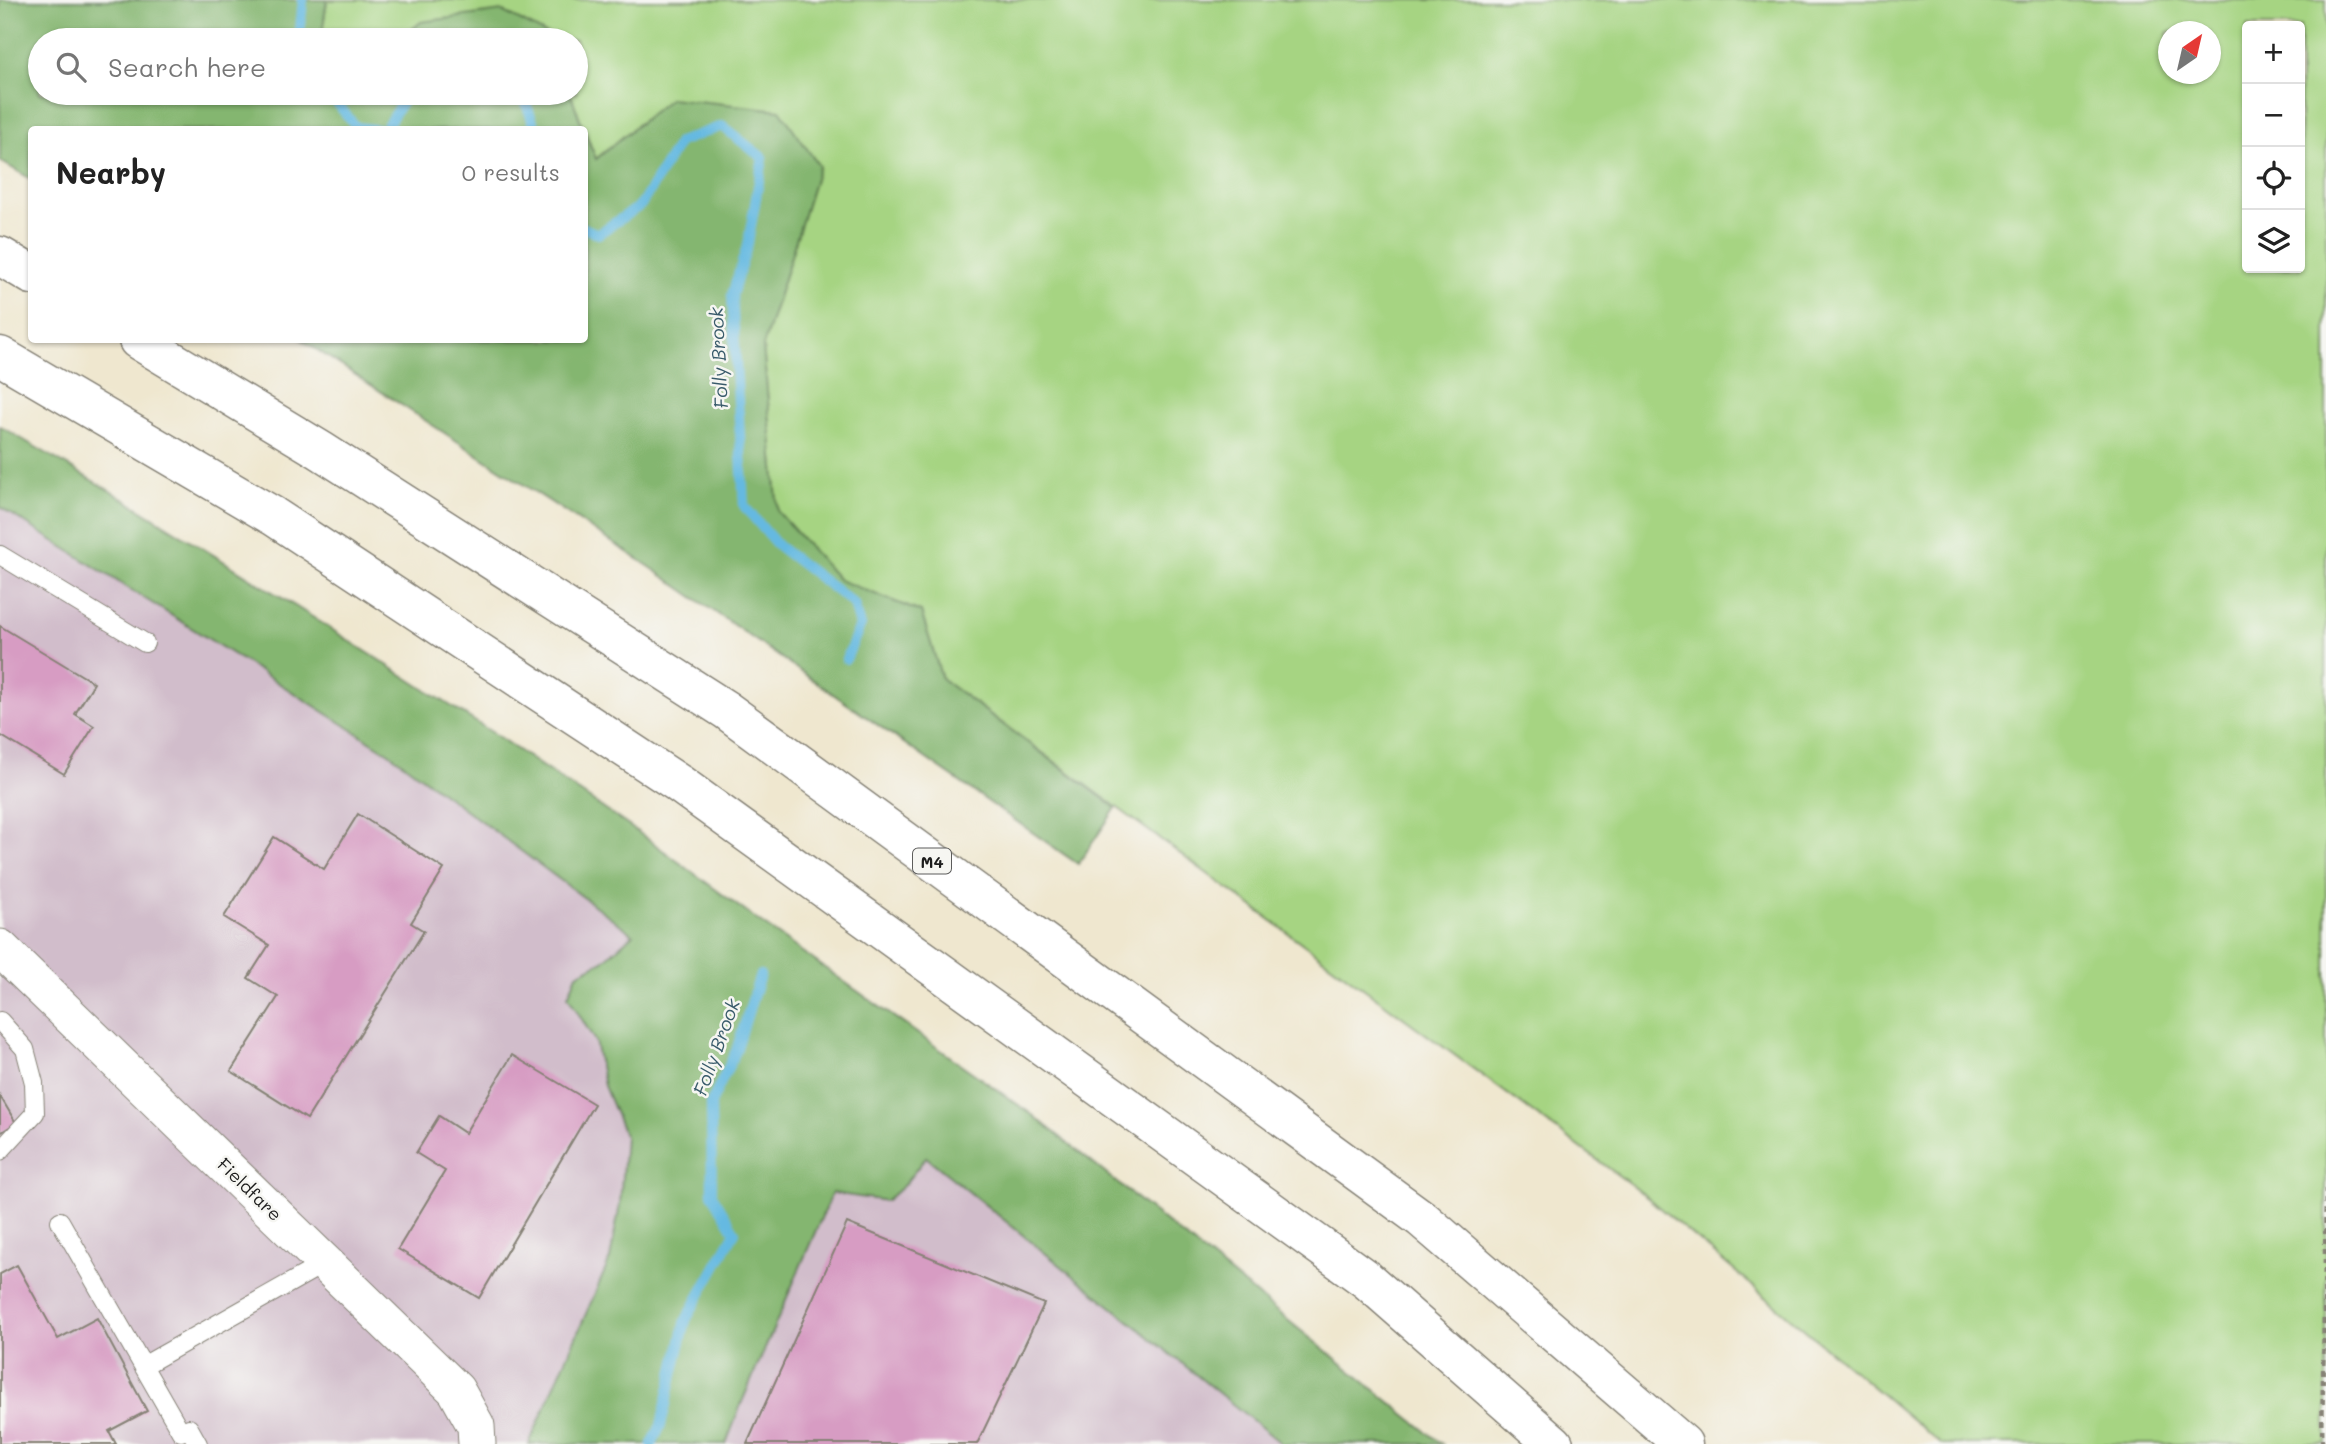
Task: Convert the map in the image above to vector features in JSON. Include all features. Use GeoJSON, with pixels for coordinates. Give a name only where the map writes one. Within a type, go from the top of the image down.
{"type":"FeatureCollection","features":[{"type":"Feature","properties":{"kind":"highway"},"geometry":{"type":"LineString","coordinates":[[0,256],[28,273]]}},
{"type":"Feature","properties":{"kind":"highway","name":"M4"},"geometry":{"type":"LineString","coordinates":[[143,343],[320,450],[726,710],[1422,1219],[1682,1444]]}},
{"type":"Feature","properties":{"kind":"highway"},"geometry":{"type":"LineString","coordinates":[[0,356],[273,516],[678,783],[1367,1280],[1554,1444]]}},
{"type":"Feature","properties":{"kind":"street","name":"Fieldfare"},"geometry":{"type":"LineString","coordinates":[[0,948],[456,1390],[476,1426],[477,1444]]}},
{"type":"Feature","properties":{"kind":"lane"},"geometry":{"type":"LineString","coordinates":[[0,555],[145,643]]}},
{"type":"Feature","properties":{"kind":"lane"},"geometry":{"type":"LineString","coordinates":[[0,1021],[25,1049],[34,1083],[35,1103],[35,1113],[0,1151]]}},
{"type":"Feature","properties":{"kind":"lane"},"geometry":{"type":"LineString","coordinates":[[60,1221],[181,1432],[188,1428],[198,1444]]}},
{"type":"Feature","properties":{"kind":"lane"},"geometry":{"type":"LineString","coordinates":[[143,1366],[325,1263]]}},
{"type":"Feature","properties":{"kind":"path"},"geometry":{"type":"LineString","coordinates":[[2322,1444],[2326,1188]]}},
{"type":"Feature","properties":{"kind":"shaded area"},"geometry":{"type":"Polygon","coordinates":[[[0,507],[389,753],[827,1076],[1282,1444],[0,1444],[0,507]]]}},
{"type":"Feature","properties":{"kind":"green space"},"geometry":{"type":"Polygon","coordinates":[[[0,0],[327,0],[323,28],[28,28],[28,105],[575,105],[582,126],[28,126],[28,177],[0,161],[0,0]]]}},
{"type":"Feature","properties":{"kind":"green space"},"geometry":{"type":"Polygon","coordinates":[[[327,0],[2326,0],[2326,1444],[1941,1444],[1637,1189],[942,679],[921,612],[839,580],[778,512],[763,346],[819,166],[670,98],[596,159],[588,139],[588,126],[583,126],[575,105],[588,105],[588,28],[480,28],[421,22],[414,28],[323,28],[327,0]]]}},
{"type":"Feature","properties":{"kind":"green space"},"geometry":{"type":"Polygon","coordinates":[[[502,11],[535,28],[414,28],[421,22],[502,11]]]}},
{"type":"Feature","properties":{"kind":"green space"},"geometry":{"type":"Polygon","coordinates":[[[670,98],[780,110],[819,166],[763,346],[778,512],[839,580],[921,612],[942,679],[1116,808],[1078,864],[650,567],[307,343],[588,343],[588,140],[596,159],[670,98]]]}},
{"type":"Feature","properties":{"kind":"green space"},"geometry":{"type":"Polygon","coordinates":[[[0,426],[129,502],[303,611],[493,733],[645,837],[757,920],[1034,1116],[1442,1444],[1282,1444],[926,1157],[904,1185],[886,1201],[832,1193],[726,1444],[529,1444],[610,1259],[620,1204],[625,1136],[604,1086],[595,1041],[568,996],[577,974],[603,961],[633,934],[389,753],[0,507],[0,426]]]}},
{"type":"Feature","properties":{"kind":"building"},"geometry":{"type":"Polygon","coordinates":[[[0,626],[94,683],[75,714],[94,726],[64,774],[0,735],[0,626]]]}},
{"type":"Feature","properties":{"kind":"building"},"geometry":{"type":"Polygon","coordinates":[[[358,814],[444,869],[411,923],[424,931],[307,1119],[231,1071],[278,997],[248,978],[269,945],[224,917],[274,837],[324,869],[358,814]]]}},
{"type":"Feature","properties":{"kind":"building"},"geometry":{"type":"Polygon","coordinates":[[[512,1055],[594,1104],[479,1298],[398,1249],[445,1171],[416,1153],[439,1116],[465,1133],[512,1055]]]}},
{"type":"Feature","properties":{"kind":"building"},"geometry":{"type":"Polygon","coordinates":[[[0,1096],[16,1123],[0,1133],[0,1096]]]}},
{"type":"Feature","properties":{"kind":"building"},"geometry":{"type":"Polygon","coordinates":[[[847,1223],[1044,1304],[977,1444],[747,1444],[847,1223]]]}},
{"type":"Feature","properties":{"kind":"building"},"geometry":{"type":"Polygon","coordinates":[[[17,1265],[58,1339],[97,1318],[147,1411],[109,1431],[116,1444],[0,1444],[0,1274],[17,1265]]]}},
{"type":"Feature","properties":{"kind":"waterway","name":"Folly Brook"},"geometry":{"type":"LineString","coordinates":[[300,28],[303,0]]}},
{"type":"Feature","properties":{"kind":"waterway","name":"Folly Brook"},"geometry":{"type":"LineString","coordinates":[[339,105],[355,126]]}},
{"type":"Feature","properties":{"kind":"waterway","name":"Folly Brook"},"geometry":{"type":"LineString","coordinates":[[387,126],[400,105]]}},
{"type":"Feature","properties":{"kind":"waterway","name":"Folly Brook"},"geometry":{"type":"LineString","coordinates":[[527,105],[534,126]]}},
{"type":"Feature","properties":{"kind":"waterway","name":"Folly Brook"},"geometry":{"type":"LineString","coordinates":[[588,230],[598,234],[641,205],[679,142],[722,126],[763,158],[748,243],[732,295],[744,506],[778,546],[854,604],[860,626],[846,659]]}},
{"type":"Feature","properties":{"kind":"waterway","name":"Folly Brook"},"geometry":{"type":"LineString","coordinates":[[652,1444],[661,1425],[686,1320],[735,1232],[712,1194],[711,1103],[736,1051],[760,975]]}}]}
